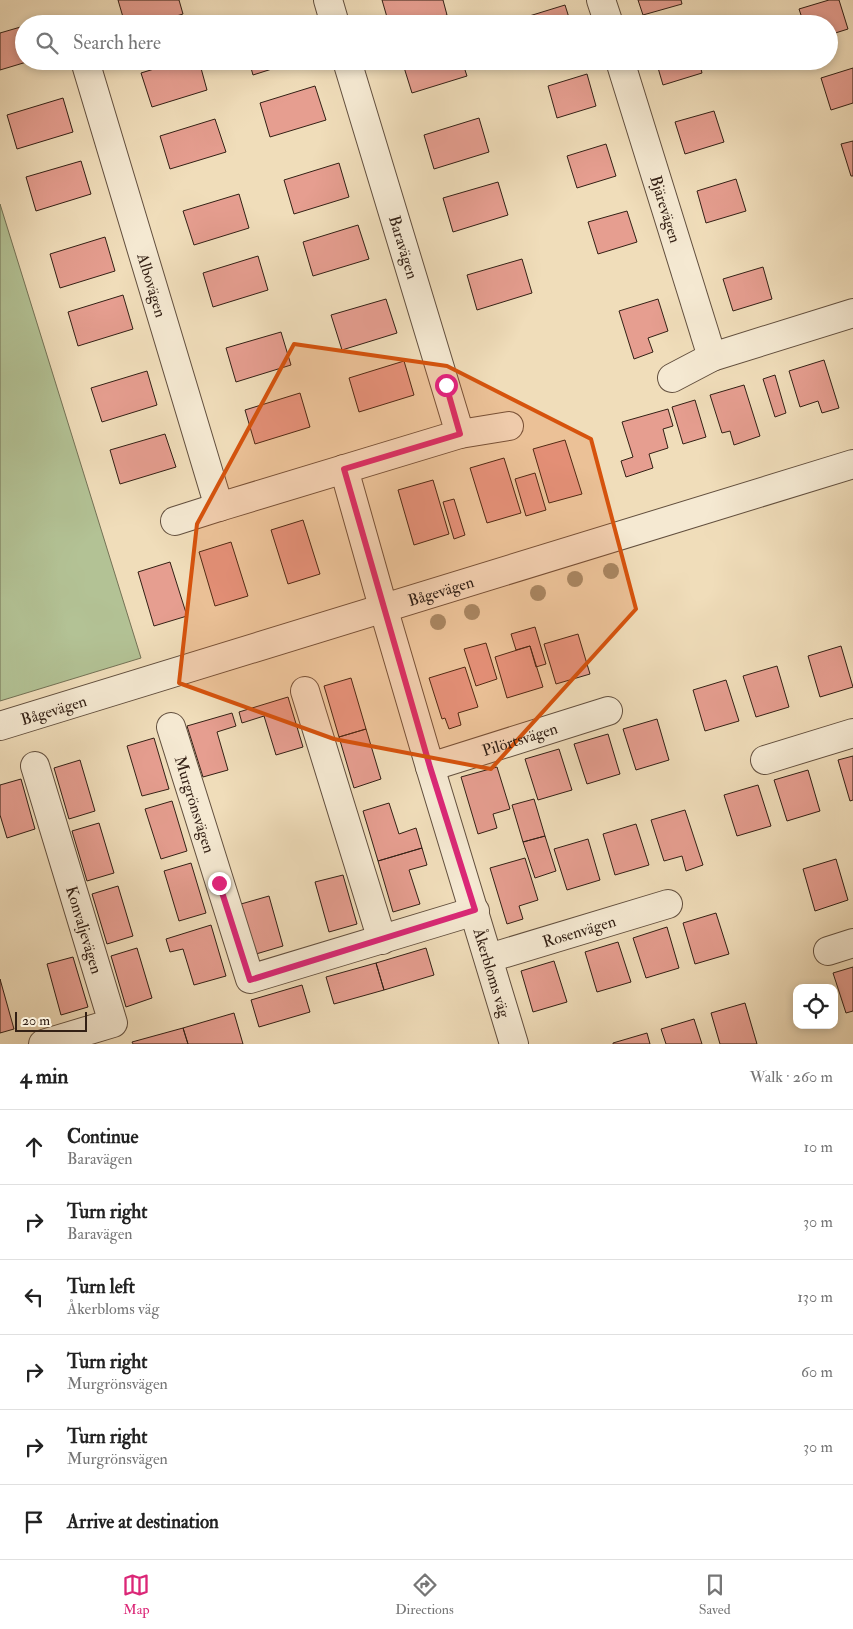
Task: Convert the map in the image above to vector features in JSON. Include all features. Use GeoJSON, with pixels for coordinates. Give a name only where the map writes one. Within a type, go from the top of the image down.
{"type":"FeatureCollection","features":[{"type":"Feature","properties":{"kind":"street"},"geometry":{"type":"LineString","coordinates":[[328,0],[333,15]]}},
{"type":"Feature","properties":{"kind":"street"},"geometry":{"type":"LineString","coordinates":[[601,0],[606,15]]}},
{"type":"Feature","properties":{"kind":"street","name":"Albovägen"},"geometry":{"type":"LineString","coordinates":[[88,70],[219,507]]}},
{"type":"Feature","properties":{"kind":"street","name":"Baravägen"},"geometry":{"type":"LineString","coordinates":[[350,70],[460,434]]}},
{"type":"Feature","properties":{"kind":"street","name":"Bjärevägen"},"geometry":{"type":"LineString","coordinates":[[623,70],[712,357]]}},
{"type":"Feature","properties":{"kind":"street"},"geometry":{"type":"LineString","coordinates":[[672,378],[712,357],[853,314]]}},
{"type":"Feature","properties":{"kind":"street"},"geometry":{"type":"LineString","coordinates":[[175,521],[460,434],[509,426]]}},
{"type":"Feature","properties":{"kind":"street","name":"Bågevägen"},"geometry":{"type":"LineString","coordinates":[[0,726],[853,464]]}},
{"type":"Feature","properties":{"kind":"street","name":"Åkerbloms väg"},"geometry":{"type":"LineString","coordinates":[[344,469],[430,767],[475,910],[514,1044]]}},
{"type":"Feature","properties":{"kind":"street"},"geometry":{"type":"LineString","coordinates":[[305,691],[382,940]]}},
{"type":"Feature","properties":{"kind":"street","name":"Pilörtsvägen"},"geometry":{"type":"LineString","coordinates":[[430,767],[608,711]]}},
{"type":"Feature","properties":{"kind":"street","name":"Murgrönsvägen"},"geometry":{"type":"LineString","coordinates":[[171,727],[250,980],[475,910]]}},
{"type":"Feature","properties":{"kind":"street"},"geometry":{"type":"LineString","coordinates":[[765,760],[853,733]]}},
{"type":"Feature","properties":{"kind":"street","name":"Konvaljevägen"},"geometry":{"type":"LineString","coordinates":[[35,766],[113,1023],[42,1044]]}},
{"type":"Feature","properties":{"kind":"street","name":"Rosenvägen"},"geometry":{"type":"LineString","coordinates":[[489,958],[668,904]]}},
{"type":"Feature","properties":{"kind":"street"},"geometry":{"type":"LineString","coordinates":[[828,951],[853,943]]}},
{"type":"Feature","properties":{"kind":"highlighted area"},"geometry":{"type":"Polygon","coordinates":[[[294,344],[447,366],[591,439],[636,609],[491,769],[334,739],[179,683],[197,524],[294,344]]]}},
{"type":"Feature","properties":{"kind":"green space"},"geometry":{"type":"Polygon","coordinates":[[[0,204],[141,658],[0,701],[0,204]]]}},
{"type":"Feature","properties":{"kind":"building"},"geometry":{"type":"Polygon","coordinates":[[[118,0],[179,0],[183,14],[180,15],[122,15],[118,0]]]}},
{"type":"Feature","properties":{"kind":"building"},"geometry":{"type":"Polygon","coordinates":[[[382,0],[443,0],[447,15],[386,15],[382,0]]]}},
{"type":"Feature","properties":{"kind":"building"},"geometry":{"type":"Polygon","coordinates":[[[638,0],[681,0],[682,4],[643,15],[638,0]]]}},
{"type":"Feature","properties":{"kind":"building"},"geometry":{"type":"Polygon","coordinates":[[[829,0],[839,0],[848,29],[838,32],[838,15],[801,15],[799,9],[829,0]]]}},
{"type":"Feature","properties":{"kind":"building"},"geometry":{"type":"Polygon","coordinates":[[[565,5],[568,15],[532,15],[565,5]]]}},
{"type":"Feature","properties":{"kind":"building"},"geometry":{"type":"Polygon","coordinates":[[[15,29],[15,66],[0,70],[0,33],[15,29]]]}},
{"type":"Feature","properties":{"kind":"building"},"geometry":{"type":"Polygon","coordinates":[[[853,68],[853,103],[831,110],[821,78],[853,68]]]}},
{"type":"Feature","properties":{"kind":"building"},"geometry":{"type":"Polygon","coordinates":[[[151,70],[201,70],[207,90],[152,107],[141,73],[151,70]]]}},
{"type":"Feature","properties":{"kind":"building"},"geometry":{"type":"Polygon","coordinates":[[[252,70],[269,70],[253,75],[252,70]]]}},
{"type":"Feature","properties":{"kind":"building"},"geometry":{"type":"Polygon","coordinates":[[[405,70],[465,70],[467,76],[412,93],[405,70]]]}},
{"type":"Feature","properties":{"kind":"building"},"geometry":{"type":"Polygon","coordinates":[[[659,70],[701,70],[702,73],[663,85],[659,70]]]}},
{"type":"Feature","properties":{"kind":"building"},"geometry":{"type":"Polygon","coordinates":[[[587,74],[596,106],[557,118],[548,86],[587,74]]]}},
{"type":"Feature","properties":{"kind":"building"},"geometry":{"type":"Polygon","coordinates":[[[315,86],[326,120],[270,137],[260,103],[315,86]]]}},
{"type":"Feature","properties":{"kind":"building"},"geometry":{"type":"Polygon","coordinates":[[[63,98],[73,132],[17,149],[7,115],[63,98]]]}},
{"type":"Feature","properties":{"kind":"building"},"geometry":{"type":"Polygon","coordinates":[[[714,111],[724,142],[685,154],[675,122],[714,111]]]}},
{"type":"Feature","properties":{"kind":"building"},"geometry":{"type":"Polygon","coordinates":[[[479,118],[489,152],[434,169],[424,135],[479,118]]]}},
{"type":"Feature","properties":{"kind":"building"},"geometry":{"type":"Polygon","coordinates":[[[215,119],[226,152],[170,169],[160,136],[215,119]]]}},
{"type":"Feature","properties":{"kind":"building"},"geometry":{"type":"Polygon","coordinates":[[[853,141],[853,176],[851,176],[841,144],[853,141]]]}},
{"type":"Feature","properties":{"kind":"building"},"geometry":{"type":"Polygon","coordinates":[[[606,144],[616,176],[577,188],[567,156],[606,144]]]}},
{"type":"Feature","properties":{"kind":"building"},"geometry":{"type":"Polygon","coordinates":[[[81,161],[91,194],[36,211],[26,177],[81,161]]]}},
{"type":"Feature","properties":{"kind":"building"},"geometry":{"type":"Polygon","coordinates":[[[339,163],[349,197],[294,214],[284,180],[339,163]]]}},
{"type":"Feature","properties":{"kind":"building"},"geometry":{"type":"Polygon","coordinates":[[[736,179],[746,211],[706,223],[697,191],[736,179]]]}},
{"type":"Feature","properties":{"kind":"building"},"geometry":{"type":"Polygon","coordinates":[[[498,182],[508,215],[453,232],[443,198],[498,182]]]}},
{"type":"Feature","properties":{"kind":"building"},"geometry":{"type":"Polygon","coordinates":[[[239,194],[249,228],[194,245],[183,211],[239,194]]]}},
{"type":"Feature","properties":{"kind":"building"},"geometry":{"type":"Polygon","coordinates":[[[627,211],[637,242],[598,254],[588,222],[627,211]]]}},
{"type":"Feature","properties":{"kind":"building"},"geometry":{"type":"Polygon","coordinates":[[[358,225],[369,259],[313,276],[303,242],[358,225]]]}},
{"type":"Feature","properties":{"kind":"building"},"geometry":{"type":"Polygon","coordinates":[[[105,237],[115,271],[60,288],[50,254],[105,237]]]}},
{"type":"Feature","properties":{"kind":"building"},"geometry":{"type":"Polygon","coordinates":[[[258,256],[268,290],[213,307],[203,273],[258,256]]]}},
{"type":"Feature","properties":{"kind":"building"},"geometry":{"type":"Polygon","coordinates":[[[522,259],[532,293],[477,310],[467,275],[522,259]]]}},
{"type":"Feature","properties":{"kind":"building"},"geometry":{"type":"Polygon","coordinates":[[[763,267],[772,299],[733,311],[723,279],[763,267]]]}},
{"type":"Feature","properties":{"kind":"building"},"geometry":{"type":"Polygon","coordinates":[[[123,295],[133,329],[78,346],[68,312],[123,295]]]}},
{"type":"Feature","properties":{"kind":"building"},"geometry":{"type":"Polygon","coordinates":[[[386,299],[397,333],[342,350],[331,315],[386,299]]]}},
{"type":"Feature","properties":{"kind":"building"},"geometry":{"type":"Polygon","coordinates":[[[658,299],[668,331],[648,338],[653,352],[634,359],[619,311],[658,299]]]}},
{"type":"Feature","properties":{"kind":"building"},"geometry":{"type":"Polygon","coordinates":[[[281,332],[291,365],[236,382],[226,348],[281,332]]]}},
{"type":"Feature","properties":{"kind":"building"},"geometry":{"type":"Polygon","coordinates":[[[824,360],[839,408],[822,413],[818,401],[800,407],[789,371],[824,360]]]}},
{"type":"Feature","properties":{"kind":"building"},"geometry":{"type":"Polygon","coordinates":[[[404,361],[414,395],[359,412],[349,378],[404,361]]]}},
{"type":"Feature","properties":{"kind":"building"},"geometry":{"type":"Polygon","coordinates":[[[147,371],[157,405],[102,422],[91,388],[147,371]]]}},
{"type":"Feature","properties":{"kind":"building"},"geometry":{"type":"Polygon","coordinates":[[[775,375],[786,413],[775,417],[763,379],[775,375]]]}},
{"type":"Feature","properties":{"kind":"building"},"geometry":{"type":"Polygon","coordinates":[[[744,385],[760,436],[734,445],[730,431],[722,433],[710,395],[744,385]]]}},
{"type":"Feature","properties":{"kind":"building"},"geometry":{"type":"Polygon","coordinates":[[[300,393],[310,427],[255,444],[245,410],[300,393]]]}},
{"type":"Feature","properties":{"kind":"building"},"geometry":{"type":"Polygon","coordinates":[[[695,400],[706,437],[683,444],[672,407],[695,400]]]}},
{"type":"Feature","properties":{"kind":"building"},"geometry":{"type":"Polygon","coordinates":[[[668,409],[673,426],[663,429],[668,448],[649,454],[653,468],[626,477],[621,461],[633,457],[622,422],[668,409]]]}},
{"type":"Feature","properties":{"kind":"building"},"geometry":{"type":"Polygon","coordinates":[[[165,434],[176,467],[120,484],[110,450],[165,434]]]}},
{"type":"Feature","properties":{"kind":"building"},"geometry":{"type":"Polygon","coordinates":[[[565,440],[582,494],[549,503],[533,449],[565,440]]]}},
{"type":"Feature","properties":{"kind":"building"},"geometry":{"type":"Polygon","coordinates":[[[504,458],[521,513],[487,523],[470,468],[504,458]]]}},
{"type":"Feature","properties":{"kind":"building"},"geometry":{"type":"Polygon","coordinates":[[[535,473],[546,510],[526,516],[515,479],[535,473]]]}},
{"type":"Feature","properties":{"kind":"building"},"geometry":{"type":"Polygon","coordinates":[[[433,480],[449,534],[414,545],[398,490],[433,480]]]}},
{"type":"Feature","properties":{"kind":"building"},"geometry":{"type":"Polygon","coordinates":[[[454,499],[465,535],[454,539],[443,502],[454,499]]]}},
{"type":"Feature","properties":{"kind":"building"},"geometry":{"type":"Polygon","coordinates":[[[303,520],[320,574],[288,584],[271,530],[303,520]]]}},
{"type":"Feature","properties":{"kind":"building"},"geometry":{"type":"Polygon","coordinates":[[[231,542],[248,596],[215,606],[199,552],[231,542]]]}},
{"type":"Feature","properties":{"kind":"building"},"geometry":{"type":"Polygon","coordinates":[[[170,562],[187,616],[154,626],[138,572],[170,562]]]}},
{"type":"Feature","properties":{"kind":"building"},"geometry":{"type":"Polygon","coordinates":[[[535,627],[546,664],[536,667],[530,646],[516,650],[511,634],[535,627]]]}},
{"type":"Feature","properties":{"kind":"building"},"geometry":{"type":"Polygon","coordinates":[[[578,634],[590,674],[556,684],[544,644],[578,634]]]}},
{"type":"Feature","properties":{"kind":"building"},"geometry":{"type":"Polygon","coordinates":[[[486,643],[497,679],[476,686],[464,649],[486,643]]]}},
{"type":"Feature","properties":{"kind":"building"},"geometry":{"type":"Polygon","coordinates":[[[530,646],[543,687],[507,698],[495,657],[530,646]]]}},
{"type":"Feature","properties":{"kind":"building"},"geometry":{"type":"Polygon","coordinates":[[[841,646],[853,687],[820,697],[808,656],[841,646]]]}},
{"type":"Feature","properties":{"kind":"building"},"geometry":{"type":"Polygon","coordinates":[[[777,666],[789,707],[756,717],[743,676],[777,666]]]}},
{"type":"Feature","properties":{"kind":"building"},"geometry":{"type":"Polygon","coordinates":[[[465,667],[478,707],[458,713],[461,725],[449,729],[445,718],[442,719],[429,678],[465,667]]]}},
{"type":"Feature","properties":{"kind":"building"},"geometry":{"type":"Polygon","coordinates":[[[351,678],[366,729],[339,737],[324,686],[351,678]]]}},
{"type":"Feature","properties":{"kind":"building"},"geometry":{"type":"Polygon","coordinates":[[[726,680],[739,721],[705,731],[693,690],[726,680]]]}},
{"type":"Feature","properties":{"kind":"building"},"geometry":{"type":"Polygon","coordinates":[[[288,697],[303,747],[276,755],[264,716],[242,723],[239,712],[288,697]]]}},
{"type":"Feature","properties":{"kind":"building"},"geometry":{"type":"Polygon","coordinates":[[[232,713],[236,726],[217,732],[228,770],[203,777],[187,726],[232,713]]]}},
{"type":"Feature","properties":{"kind":"building"},"geometry":{"type":"Polygon","coordinates":[[[657,719],[669,760],[636,770],[623,729],[657,719]]]}},
{"type":"Feature","properties":{"kind":"building"},"geometry":{"type":"Polygon","coordinates":[[[366,729],[381,779],[354,788],[339,737],[366,729]]]}},
{"type":"Feature","properties":{"kind":"building"},"geometry":{"type":"Polygon","coordinates":[[[608,734],[620,774],[587,784],[574,744],[608,734]]]}},
{"type":"Feature","properties":{"kind":"building"},"geometry":{"type":"Polygon","coordinates":[[[154,738],[169,789],[142,796],[127,746],[154,738]]]}},
{"type":"Feature","properties":{"kind":"building"},"geometry":{"type":"Polygon","coordinates":[[[559,749],[572,790],[538,800],[525,759],[559,749]]]}},
{"type":"Feature","properties":{"kind":"building"},"geometry":{"type":"Polygon","coordinates":[[[853,756],[853,800],[850,801],[838,760],[853,756]]]}},
{"type":"Feature","properties":{"kind":"building"},"geometry":{"type":"Polygon","coordinates":[[[80,760],[95,811],[69,819],[54,768],[80,760]]]}},
{"type":"Feature","properties":{"kind":"building"},"geometry":{"type":"Polygon","coordinates":[[[497,767],[510,809],[493,814],[497,828],[478,834],[461,777],[497,767]]]}},
{"type":"Feature","properties":{"kind":"building"},"geometry":{"type":"Polygon","coordinates":[[[808,770],[820,811],[787,821],[774,780],[808,770]]]}},
{"type":"Feature","properties":{"kind":"building"},"geometry":{"type":"Polygon","coordinates":[[[21,779],[35,829],[7,838],[0,815],[0,785],[21,779]]]}},
{"type":"Feature","properties":{"kind":"building"},"geometry":{"type":"Polygon","coordinates":[[[758,785],[771,826],[737,836],[724,795],[758,785]]]}},
{"type":"Feature","properties":{"kind":"building"},"geometry":{"type":"Polygon","coordinates":[[[534,799],[545,836],[523,842],[512,805],[534,799]]]}},
{"type":"Feature","properties":{"kind":"building"},"geometry":{"type":"Polygon","coordinates":[[[172,801],[187,851],[161,859],[145,809],[172,801]]]}},
{"type":"Feature","properties":{"kind":"building"},"geometry":{"type":"Polygon","coordinates":[[[389,803],[399,834],[416,828],[422,848],[378,861],[363,811],[389,803]]]}},
{"type":"Feature","properties":{"kind":"building"},"geometry":{"type":"Polygon","coordinates":[[[685,810],[703,865],[686,871],[682,856],[664,861],[651,820],[685,810]]]}},
{"type":"Feature","properties":{"kind":"building"},"geometry":{"type":"Polygon","coordinates":[[[99,823],[114,873],[87,881],[72,831],[99,823]]]}},
{"type":"Feature","properties":{"kind":"building"},"geometry":{"type":"Polygon","coordinates":[[[636,824],[649,865],[615,875],[603,834],[636,824]]]}},
{"type":"Feature","properties":{"kind":"building"},"geometry":{"type":"Polygon","coordinates":[[[545,836],[556,871],[535,878],[523,842],[545,836]]]}},
{"type":"Feature","properties":{"kind":"building"},"geometry":{"type":"Polygon","coordinates":[[[588,839],[600,880],[567,890],[554,849],[588,839]]]}},
{"type":"Feature","properties":{"kind":"building"},"geometry":{"type":"Polygon","coordinates":[[[422,848],[427,865],[409,870],[420,904],[393,912],[378,861],[422,848]]]}},
{"type":"Feature","properties":{"kind":"building"},"geometry":{"type":"Polygon","coordinates":[[[525,858],[538,900],[519,906],[523,919],[507,924],[490,868],[525,858]]]}},
{"type":"Feature","properties":{"kind":"building"},"geometry":{"type":"Polygon","coordinates":[[[836,859],[848,900],[815,911],[803,869],[836,859]]]}},
{"type":"Feature","properties":{"kind":"building"},"geometry":{"type":"Polygon","coordinates":[[[191,863],[206,913],[179,921],[164,871],[191,863]]]}},
{"type":"Feature","properties":{"kind":"building"},"geometry":{"type":"Polygon","coordinates":[[[343,875],[357,924],[329,932],[315,882],[343,875]]]}},
{"type":"Feature","properties":{"kind":"building"},"geometry":{"type":"Polygon","coordinates":[[[118,886],[133,936],[107,944],[92,894],[118,886]]]}},
{"type":"Feature","properties":{"kind":"building"},"geometry":{"type":"Polygon","coordinates":[[[269,896],[283,946],[256,954],[241,904],[269,896]]]}},
{"type":"Feature","properties":{"kind":"building"},"geometry":{"type":"Polygon","coordinates":[[[716,913],[729,954],[695,964],[683,923],[716,913]]]}},
{"type":"Feature","properties":{"kind":"building"},"geometry":{"type":"Polygon","coordinates":[[[211,925],[226,976],[194,985],[183,949],[170,952],[166,939],[211,925]]]}},
{"type":"Feature","properties":{"kind":"building"},"geometry":{"type":"Polygon","coordinates":[[[667,927],[679,968],[646,978],[633,938],[667,927]]]}},
{"type":"Feature","properties":{"kind":"building"},"geometry":{"type":"Polygon","coordinates":[[[618,942],[631,982],[597,992],[585,952],[618,942]]]}},
{"type":"Feature","properties":{"kind":"building"},"geometry":{"type":"Polygon","coordinates":[[[137,948],[152,998],[126,1007],[111,956],[137,948]]]}},
{"type":"Feature","properties":{"kind":"building"},"geometry":{"type":"Polygon","coordinates":[[[426,948],[434,975],[384,990],[376,963],[426,948]]]}},
{"type":"Feature","properties":{"kind":"building"},"geometry":{"type":"Polygon","coordinates":[[[73,957],[88,1007],[61,1015],[47,964],[73,957]]]}},
{"type":"Feature","properties":{"kind":"building"},"geometry":{"type":"Polygon","coordinates":[[[554,961],[567,1002],[533,1012],[521,971],[554,961]]]}},
{"type":"Feature","properties":{"kind":"building"},"geometry":{"type":"Polygon","coordinates":[[[376,963],[384,990],[334,1004],[326,977],[376,963]]]}},
{"type":"Feature","properties":{"kind":"building"},"geometry":{"type":"Polygon","coordinates":[[[853,967],[853,1011],[846,1013],[833,973],[853,967]]]}},
{"type":"Feature","properties":{"kind":"building"},"geometry":{"type":"Polygon","coordinates":[[[0,979],[14,1029],[0,1033],[0,979]]]}},
{"type":"Feature","properties":{"kind":"building"},"geometry":{"type":"Polygon","coordinates":[[[302,985],[310,1012],[259,1027],[251,1000],[302,985]]]}},
{"type":"Feature","properties":{"kind":"building"},"geometry":{"type":"Polygon","coordinates":[[[745,1003],[757,1044],[720,1044],[711,1013],[745,1003]]]}},
{"type":"Feature","properties":{"kind":"building"},"geometry":{"type":"Polygon","coordinates":[[[234,1013],[243,1044],[188,1044],[183,1028],[234,1013]]]}},
{"type":"Feature","properties":{"kind":"building"},"geometry":{"type":"Polygon","coordinates":[[[694,1019],[702,1044],[666,1044],[661,1029],[694,1019]]]}},
{"type":"Feature","properties":{"kind":"building"},"geometry":{"type":"Polygon","coordinates":[[[183,1028],[188,1044],[133,1044],[132,1042],[183,1028]]]}},
{"type":"Feature","properties":{"kind":"building"},"geometry":{"type":"Polygon","coordinates":[[[647,1033],[650,1044],[613,1044],[613,1043],[647,1033]]]}},
{"type":"Feature","properties":{"kind":"route"},"geometry":{"type":"LineString","coordinates":[[219,883],[250,980],[475,910],[430,767],[344,469],[460,434],[446,385]]}}]}
